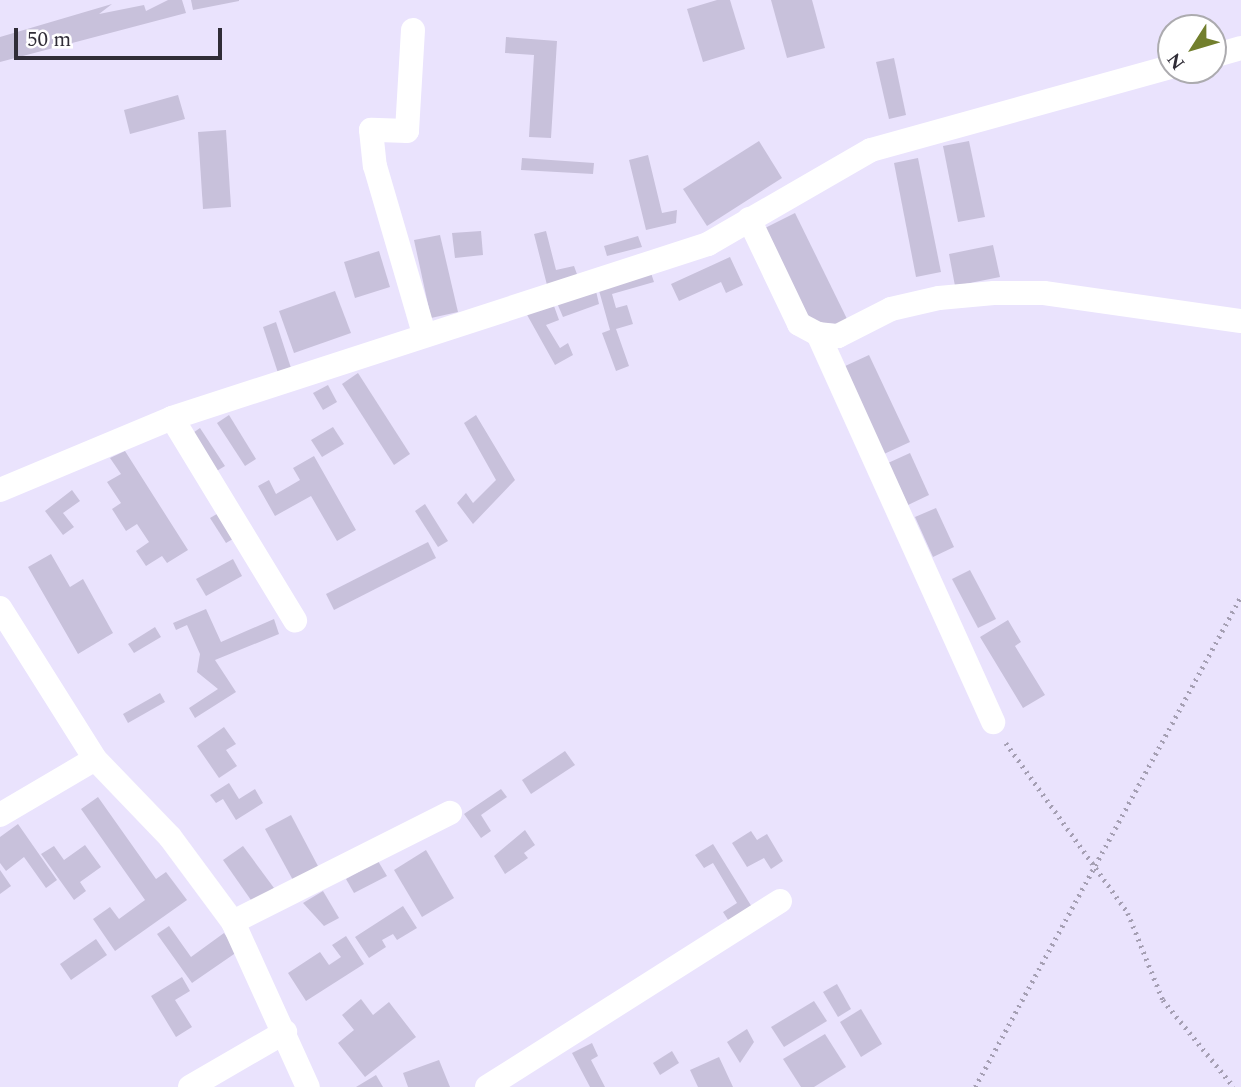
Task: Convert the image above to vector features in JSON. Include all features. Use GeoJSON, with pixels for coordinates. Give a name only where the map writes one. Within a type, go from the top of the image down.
{"type":"FeatureCollection","features":[{"type":"Feature","properties":{"kind":"street"},"geometry":{"type":"LineString","coordinates":[[412,30],[407,131],[371,130],[375,166],[424,334]]}},
{"type":"Feature","properties":{"kind":"street"},"geometry":{"type":"LineString","coordinates":[[0,490],[172,418],[424,334],[670,259],[750,219],[871,150],[1157,71]]}},
{"type":"Feature","properties":{"kind":"street"},"geometry":{"type":"LineString","coordinates":[[750,219],[799,324],[818,334],[838,335],[891,309],[939,298],[994,293],[1044,293],[1241,321]]}},
{"type":"Feature","properties":{"kind":"street"},"geometry":{"type":"LineString","coordinates":[[818,334],[993,722]]}},
{"type":"Feature","properties":{"kind":"street"},"geometry":{"type":"LineString","coordinates":[[172,418],[295,620]]}},
{"type":"Feature","properties":{"kind":"street"},"geometry":{"type":"LineString","coordinates":[[0,608],[95,759],[170,837],[233,922],[308,1087]]}},
{"type":"Feature","properties":{"kind":"street"},"geometry":{"type":"LineString","coordinates":[[0,815],[95,759]]}},
{"type":"Feature","properties":{"kind":"street"},"geometry":{"type":"LineString","coordinates":[[233,922],[450,813]]}},
{"type":"Feature","properties":{"kind":"street"},"geometry":{"type":"LineString","coordinates":[[487,1087],[780,901]]}},
{"type":"Feature","properties":{"kind":"street"},"geometry":{"type":"LineString","coordinates":[[190,1087],[285,1032]]}},
{"type":"Feature","properties":{"kind":"path"},"geometry":{"type":"LineString","coordinates":[[975,1087],[1091,867],[1241,596]]}},
{"type":"Feature","properties":{"kind":"path"},"geometry":{"type":"LineString","coordinates":[[993,722],[1091,867],[1128,913],[1163,1000],[1234,1087]]}},
{"type":"Feature","properties":{"kind":"building"},"geometry":{"type":"Polygon","coordinates":[[[168,0],[182,0],[186,13],[0,62],[0,37],[112,4],[99,14],[144,5],[146,11],[168,0]]]}},
{"type":"Feature","properties":{"kind":"building"},"geometry":{"type":"Polygon","coordinates":[[[191,0],[239,0],[239,1],[193,10],[191,0]]]}},
{"type":"Feature","properties":{"kind":"building"},"geometry":{"type":"Polygon","coordinates":[[[717,0],[730,0],[745,49],[703,62],[687,9],[717,0]]]}},
{"type":"Feature","properties":{"kind":"building"},"geometry":{"type":"Polygon","coordinates":[[[771,0],[812,0],[825,48],[787,58],[771,0]]]}},
{"type":"Feature","properties":{"kind":"building"},"geometry":{"type":"Polygon","coordinates":[[[506,37],[557,41],[551,138],[529,137],[534,55],[505,53],[506,37]]]}},
{"type":"Feature","properties":{"kind":"building"},"geometry":{"type":"Polygon","coordinates":[[[894,58],[906,115],[889,119],[876,62],[894,58]]]}},
{"type":"Feature","properties":{"kind":"building"},"geometry":{"type":"Polygon","coordinates":[[[178,95],[185,119],[130,134],[124,110],[178,95]]]}},
{"type":"Feature","properties":{"kind":"building"},"geometry":{"type":"Polygon","coordinates":[[[226,130],[231,207],[203,209],[198,132],[226,130]]]}},
{"type":"Feature","properties":{"kind":"building"},"geometry":{"type":"Polygon","coordinates":[[[759,141],[782,178],[707,226],[683,189],[759,141]]]}},
{"type":"Feature","properties":{"kind":"building"},"geometry":{"type":"Polygon","coordinates":[[[969,141],[985,217],[958,222],[943,146],[969,141]]]}},
{"type":"Feature","properties":{"kind":"building"},"geometry":{"type":"Polygon","coordinates":[[[648,155],[662,213],[677,210],[676,223],[646,230],[629,160],[648,155]]]}},
{"type":"Feature","properties":{"kind":"building"},"geometry":{"type":"Polygon","coordinates":[[[522,158],[594,163],[593,174],[521,170],[522,158]]]}},
{"type":"Feature","properties":{"kind":"building"},"geometry":{"type":"Polygon","coordinates":[[[918,158],[941,272],[916,277],[894,163],[918,158]]]}},
{"type":"Feature","properties":{"kind":"building"},"geometry":{"type":"Polygon","coordinates":[[[795,213],[850,325],[810,322],[763,229],[795,213]]]}},
{"type":"Feature","properties":{"kind":"building"},"geometry":{"type":"Polygon","coordinates":[[[481,231],[483,255],[455,258],[452,233],[481,231]]]}},
{"type":"Feature","properties":{"kind":"building"},"geometry":{"type":"Polygon","coordinates":[[[546,231],[556,270],[574,266],[578,277],[547,285],[534,234],[546,231]]]}},
{"type":"Feature","properties":{"kind":"building"},"geometry":{"type":"Polygon","coordinates":[[[440,235],[458,312],[431,318],[414,240],[440,235]]]}},
{"type":"Feature","properties":{"kind":"building"},"geometry":{"type":"Polygon","coordinates":[[[638,236],[642,247],[607,256],[604,246],[638,236]]]}},
{"type":"Feature","properties":{"kind":"building"},"geometry":{"type":"Polygon","coordinates":[[[993,245],[1000,277],[955,286],[949,254],[993,245]]]}},
{"type":"Feature","properties":{"kind":"building"},"geometry":{"type":"Polygon","coordinates":[[[379,251],[390,287],[355,298],[344,262],[379,251]]]}},
{"type":"Feature","properties":{"kind":"building"},"geometry":{"type":"Polygon","coordinates":[[[730,257],[743,285],[726,293],[721,282],[679,301],[671,284],[730,257]]]}},
{"type":"Feature","properties":{"kind":"building"},"geometry":{"type":"Polygon","coordinates":[[[651,273],[654,282],[612,294],[616,308],[627,305],[633,324],[616,329],[629,366],[616,371],[602,333],[610,330],[598,287],[651,273]]]}},
{"type":"Feature","properties":{"kind":"building"},"geometry":{"type":"Polygon","coordinates":[[[335,291],[351,333],[294,353],[279,311],[335,291]]]}},
{"type":"Feature","properties":{"kind":"building"},"geometry":{"type":"Polygon","coordinates":[[[596,291],[599,304],[563,317],[557,303],[596,291]]]}},
{"type":"Feature","properties":{"kind":"building"},"geometry":{"type":"Polygon","coordinates":[[[554,306],[559,320],[546,325],[560,348],[568,343],[573,355],[555,365],[526,313],[554,306]]]}},
{"type":"Feature","properties":{"kind":"building"},"geometry":{"type":"Polygon","coordinates":[[[276,322],[291,368],[278,373],[263,327],[276,322]]]}},
{"type":"Feature","properties":{"kind":"building"},"geometry":{"type":"Polygon","coordinates":[[[869,355],[910,442],[884,454],[843,367],[869,355]]]}},
{"type":"Feature","properties":{"kind":"building"},"geometry":{"type":"Polygon","coordinates":[[[358,373],[410,454],[394,465],[342,384],[358,373]]]}},
{"type":"Feature","properties":{"kind":"building"},"geometry":{"type":"Polygon","coordinates":[[[328,385],[337,402],[323,410],[313,393],[328,385]]]}},
{"type":"Feature","properties":{"kind":"building"},"geometry":{"type":"Polygon","coordinates":[[[229,415],[256,459],[245,466],[217,423],[229,415]]]}},
{"type":"Feature","properties":{"kind":"building"},"geometry":{"type":"Polygon","coordinates":[[[476,415],[515,480],[473,524],[457,503],[466,493],[473,503],[496,480],[464,423],[476,415]]]}},
{"type":"Feature","properties":{"kind":"building"},"geometry":{"type":"Polygon","coordinates":[[[333,427],[344,444],[322,457],[311,440],[333,427]]]}},
{"type":"Feature","properties":{"kind":"building"},"geometry":{"type":"Polygon","coordinates":[[[200,428],[225,466],[215,472],[190,435],[200,428]]]}},
{"type":"Feature","properties":{"kind":"building"},"geometry":{"type":"Polygon","coordinates":[[[125,451],[188,550],[167,563],[162,556],[146,566],[136,551],[149,542],[137,524],[126,531],[112,509],[121,503],[107,482],[121,474],[110,458],[125,451]]]}},
{"type":"Feature","properties":{"kind":"building"},"geometry":{"type":"Polygon","coordinates":[[[910,453],[929,495],[908,505],[888,463],[910,453]]]}},
{"type":"Feature","properties":{"kind":"building"},"geometry":{"type":"Polygon","coordinates":[[[314,456],[356,530],[337,541],[311,496],[275,516],[258,486],[269,480],[276,494],[300,480],[293,468],[314,456]]]}},
{"type":"Feature","properties":{"kind":"building"},"geometry":{"type":"Polygon","coordinates":[[[72,490],[80,501],[63,513],[74,527],[63,535],[45,511],[72,490]]]}},
{"type":"Feature","properties":{"kind":"building"},"geometry":{"type":"Polygon","coordinates":[[[425,504],[448,541],[438,547],[415,511],[425,504]]]}},
{"type":"Feature","properties":{"kind":"building"},"geometry":{"type":"Polygon","coordinates":[[[936,508],[954,547],[933,557],[915,517],[936,508]]]}},
{"type":"Feature","properties":{"kind":"building"},"geometry":{"type":"Polygon","coordinates":[[[222,511],[238,536],[226,543],[210,518],[222,511]]]}},
{"type":"Feature","properties":{"kind":"building"},"geometry":{"type":"Polygon","coordinates":[[[428,542],[436,558],[334,610],[326,594],[428,542]]]}},
{"type":"Feature","properties":{"kind":"building"},"geometry":{"type":"Polygon","coordinates":[[[51,554],[70,587],[83,579],[113,633],[78,654],[28,567],[51,554]]]}},
{"type":"Feature","properties":{"kind":"building"},"geometry":{"type":"Polygon","coordinates":[[[233,559],[242,576],[206,596],[196,579],[233,559]]]}},
{"type":"Feature","properties":{"kind":"building"},"geometry":{"type":"Polygon","coordinates":[[[970,570],[996,619],[978,628],[952,579],[970,570]]]}},
{"type":"Feature","properties":{"kind":"building"},"geometry":{"type":"Polygon","coordinates":[[[206,609],[221,642],[274,619],[279,634],[215,660],[236,692],[195,718],[189,708],[218,689],[197,672],[200,654],[187,625],[176,630],[173,623],[206,609]]]}},
{"type":"Feature","properties":{"kind":"building"},"geometry":{"type":"Polygon","coordinates":[[[1008,620],[1021,642],[1015,646],[1045,695],[1023,708],[980,637],[1008,620]]]}},
{"type":"Feature","properties":{"kind":"building"},"geometry":{"type":"Polygon","coordinates":[[[155,627],[161,637],[134,653],[128,644],[155,627]]]}},
{"type":"Feature","properties":{"kind":"building"},"geometry":{"type":"Polygon","coordinates":[[[160,693],[165,702],[128,723],[123,714],[160,693]]]}},
{"type":"Feature","properties":{"kind":"building"},"geometry":{"type":"Polygon","coordinates":[[[224,727],[236,744],[226,750],[237,766],[219,778],[197,746],[224,727]]]}},
{"type":"Feature","properties":{"kind":"building"},"geometry":{"type":"Polygon","coordinates":[[[565,751],[575,765],[531,794],[522,780],[565,751]]]}},
{"type":"Feature","properties":{"kind":"building"},"geometry":{"type":"Polygon","coordinates":[[[229,783],[239,799],[255,789],[263,803],[236,820],[223,799],[216,803],[210,795],[229,783]]]}},
{"type":"Feature","properties":{"kind":"building"},"geometry":{"type":"Polygon","coordinates":[[[501,789],[507,797],[481,815],[491,831],[481,838],[464,814],[501,789]]]}},
{"type":"Feature","properties":{"kind":"building"},"geometry":{"type":"Polygon","coordinates":[[[98,797],[156,879],[166,872],[187,900],[115,951],[93,919],[110,907],[119,919],[145,900],[81,809],[98,797]]]}},
{"type":"Feature","properties":{"kind":"building"},"geometry":{"type":"Polygon","coordinates":[[[291,815],[319,868],[294,882],[265,829],[291,815]]]}},
{"type":"Feature","properties":{"kind":"building"},"geometry":{"type":"Polygon","coordinates":[[[18,824],[57,880],[46,888],[24,857],[6,871],[0,863],[0,837],[18,824]]]}},
{"type":"Feature","properties":{"kind":"building"},"geometry":{"type":"Polygon","coordinates":[[[525,830],[535,845],[524,853],[528,858],[505,874],[494,856],[525,830]]]}},
{"type":"Feature","properties":{"kind":"building"},"geometry":{"type":"Polygon","coordinates":[[[751,831],[757,840],[767,834],[783,861],[771,869],[764,858],[747,867],[732,843],[751,831]]]}},
{"type":"Feature","properties":{"kind":"building"},"geometry":{"type":"Polygon","coordinates":[[[713,844],[755,912],[732,926],[723,912],[737,903],[713,863],[704,868],[695,855],[713,844]]]}},
{"type":"Feature","properties":{"kind":"building"},"geometry":{"type":"Polygon","coordinates":[[[85,845],[101,867],[80,882],[86,891],[74,900],[41,854],[54,846],[64,860],[85,845]]]}},
{"type":"Feature","properties":{"kind":"building"},"geometry":{"type":"Polygon","coordinates":[[[243,846],[274,888],[253,903],[223,860],[243,846]]]}},
{"type":"Feature","properties":{"kind":"building"},"geometry":{"type":"Polygon","coordinates":[[[426,850],[454,898],[422,917],[394,870],[426,850]]]}},
{"type":"Feature","properties":{"kind":"building"},"geometry":{"type":"Polygon","coordinates":[[[378,861],[387,876],[354,893],[346,879],[378,861]]]}},
{"type":"Feature","properties":{"kind":"building"},"geometry":{"type":"Polygon","coordinates":[[[0,870],[11,886],[0,894],[0,870]]]}},
{"type":"Feature","properties":{"kind":"building"},"geometry":{"type":"Polygon","coordinates":[[[323,891],[339,918],[324,926],[303,903],[323,891]]]}},
{"type":"Feature","properties":{"kind":"building"},"geometry":{"type":"Polygon","coordinates":[[[403,906],[417,928],[397,940],[393,934],[382,940],[386,947],[369,958],[355,937],[403,906]]]}},
{"type":"Feature","properties":{"kind":"building"},"geometry":{"type":"Polygon","coordinates":[[[169,926],[191,957],[224,933],[237,952],[192,983],[157,934],[169,926]]]}},
{"type":"Feature","properties":{"kind":"building"},"geometry":{"type":"Polygon","coordinates":[[[346,936],[364,964],[306,1001],[288,973],[320,952],[329,965],[341,957],[332,945],[346,936]]]}},
{"type":"Feature","properties":{"kind":"building"},"geometry":{"type":"Polygon","coordinates":[[[96,939],[107,955],[71,980],[60,964],[96,939]]]}},
{"type":"Feature","properties":{"kind":"building"},"geometry":{"type":"Polygon","coordinates":[[[182,977],[190,991],[175,1000],[192,1027],[176,1037],[151,996],[182,977]]]}},
{"type":"Feature","properties":{"kind":"building"},"geometry":{"type":"Polygon","coordinates":[[[837,984],[851,1009],[838,1017],[823,992],[837,984]]]}},
{"type":"Feature","properties":{"kind":"building"},"geometry":{"type":"Polygon","coordinates":[[[361,999],[373,1015],[389,1002],[416,1037],[365,1077],[338,1043],[354,1030],[342,1015],[361,999]]]}},
{"type":"Feature","properties":{"kind":"building"},"geometry":{"type":"Polygon","coordinates":[[[814,1001],[827,1021],[784,1047],[771,1027],[814,1001]]]}},
{"type":"Feature","properties":{"kind":"building"},"geometry":{"type":"Polygon","coordinates":[[[861,1009],[882,1044],[861,1057],[840,1022],[861,1009]]]}},
{"type":"Feature","properties":{"kind":"building"},"geometry":{"type":"Polygon","coordinates":[[[747,1029],[754,1042],[740,1063],[727,1042],[747,1029]]]}},
{"type":"Feature","properties":{"kind":"building"},"geometry":{"type":"Polygon","coordinates":[[[825,1034],[846,1067],[814,1087],[801,1087],[783,1059],[825,1034]]]}},
{"type":"Feature","properties":{"kind":"building"},"geometry":{"type":"Polygon","coordinates":[[[592,1043],[598,1056],[591,1060],[605,1087],[590,1087],[572,1053],[592,1043]]]}},
{"type":"Feature","properties":{"kind":"building"},"geometry":{"type":"Polygon","coordinates":[[[672,1051],[679,1063],[660,1075],[653,1063],[672,1051]]]}},
{"type":"Feature","properties":{"kind":"building"},"geometry":{"type":"Polygon","coordinates":[[[719,1057],[733,1087],[698,1087],[690,1070],[719,1057]]]}},
{"type":"Feature","properties":{"kind":"building"},"geometry":{"type":"Polygon","coordinates":[[[439,1060],[450,1087],[408,1087],[403,1073],[439,1060]]]}},
{"type":"Feature","properties":{"kind":"building"},"geometry":{"type":"Polygon","coordinates":[[[376,1075],[383,1087],[356,1087],[376,1075]]]}}]}
